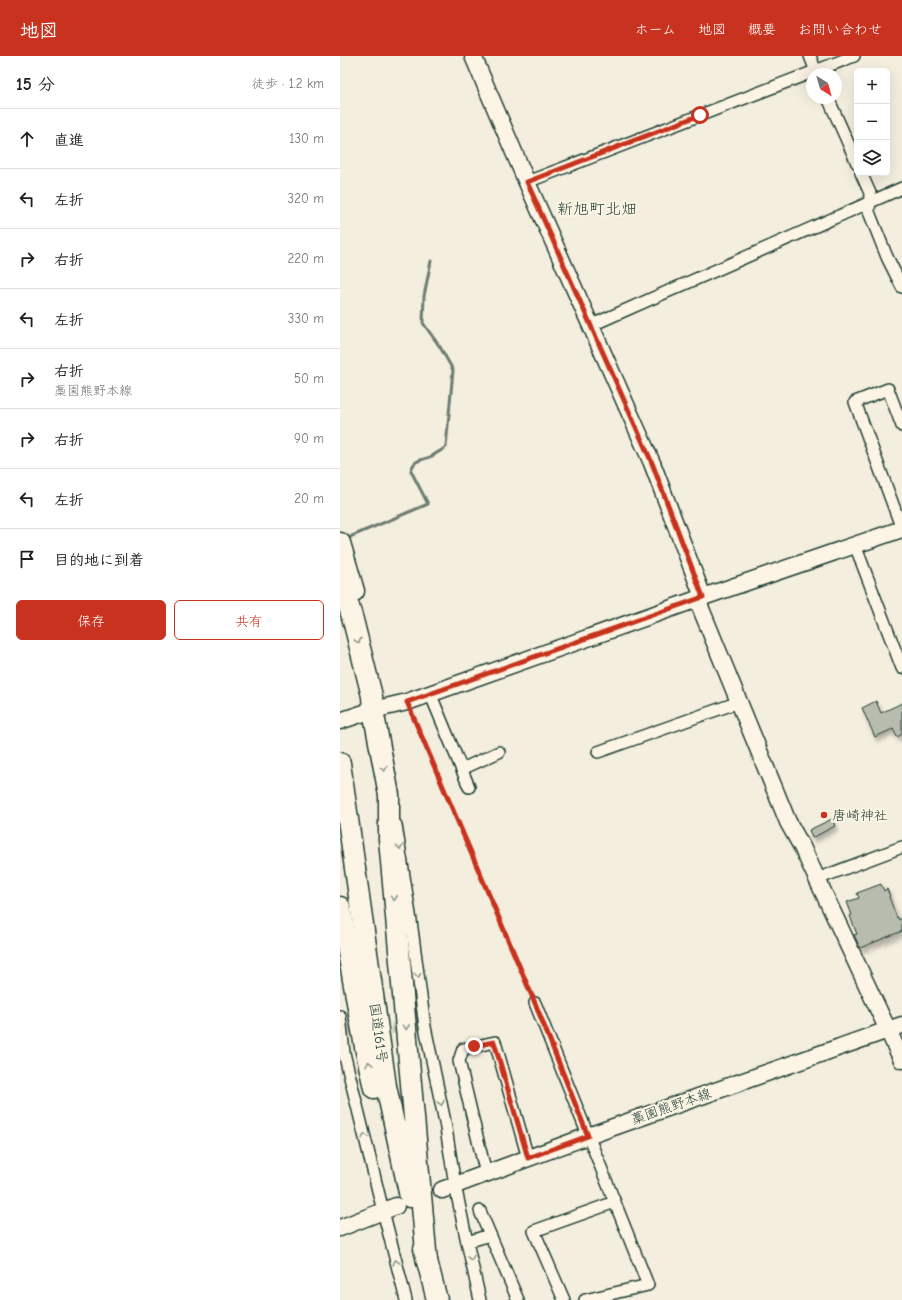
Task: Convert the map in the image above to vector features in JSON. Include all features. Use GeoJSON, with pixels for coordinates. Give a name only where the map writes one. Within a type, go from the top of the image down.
{"type":"FeatureCollection","features":[{"type":"Feature","properties":{"kind":"highway"},"geometry":{"type":"LineString","coordinates":[[340,546],[359,610],[353,620]]}},
{"type":"Feature","properties":{"kind":"highway"},"geometry":{"type":"LineString","coordinates":[[340,577],[353,620],[372,696],[373,710],[389,795],[389,839],[427,1262]]}},
{"type":"Feature","properties":{"kind":"highway","name":"国道161号"},"geometry":{"type":"LineString","coordinates":[[340,763],[386,1086],[409,1197],[438,1300]]}},
{"type":"Feature","properties":{"kind":"highway"},"geometry":{"type":"LineString","coordinates":[[340,907],[365,1047],[392,1168],[427,1262]]}},
{"type":"Feature","properties":{"kind":"street"},"geometry":{"type":"LineString","coordinates":[[473,56],[527,182],[652,463],[739,702],[788,822],[895,1028],[902,1060]]}},
{"type":"Feature","properties":{"kind":"street"},"geometry":{"type":"LineString","coordinates":[[810,56],[815,68]]}},
{"type":"Feature","properties":{"kind":"street"},"geometry":{"type":"LineString","coordinates":[[826,68],[854,56]]}},
{"type":"Feature","properties":{"kind":"street"},"geometry":{"type":"LineString","coordinates":[[527,182],[806,76]]}},
{"type":"Feature","properties":{"kind":"street"},"geometry":{"type":"LineString","coordinates":[[831,104],[854,156]]}},
{"type":"Feature","properties":{"kind":"street"},"geometry":{"type":"LineString","coordinates":[[862,176],[870,192],[869,212],[902,287]]}},
{"type":"Feature","properties":{"kind":"street"},"geometry":{"type":"LineString","coordinates":[[592,326],[902,188]]}},
{"type":"Feature","properties":{"kind":"street"},"geometry":{"type":"LineString","coordinates":[[340,721],[373,710],[407,702],[700,598],[902,529],[855,402],[888,389],[902,426]]}},
{"type":"Feature","properties":{"kind":"street"},"geometry":{"type":"LineString","coordinates":[[855,545],[902,668]]}},
{"type":"Feature","properties":{"kind":"street"},"geometry":{"type":"LineString","coordinates":[[430,693],[469,787]]}},
{"type":"Feature","properties":{"kind":"street"},"geometry":{"type":"LineString","coordinates":[[598,752],[739,702]]}},
{"type":"Feature","properties":{"kind":"street"},"geometry":{"type":"LineString","coordinates":[[462,769],[499,752]]}},
{"type":"Feature","properties":{"kind":"street"},"geometry":{"type":"LineString","coordinates":[[389,795],[398,829],[425,1026],[445,1122],[449,1188],[467,1242],[480,1300]]}},
{"type":"Feature","properties":{"kind":"street"},"geometry":{"type":"LineString","coordinates":[[817,879],[902,846]]}},
{"type":"Feature","properties":{"kind":"street"},"geometry":{"type":"LineString","coordinates":[[535,1003],[648,1285],[604,1298],[585,1300]]}},
{"type":"Feature","properties":{"kind":"street"},"geometry":{"type":"LineString","coordinates":[[340,1016],[344,1053],[389,1208],[406,1300]]}},
{"type":"Feature","properties":{"kind":"street","name":"藁園熊野本線"},"geometry":{"type":"LineString","coordinates":[[449,1188],[588,1136],[895,1028]]}},
{"type":"Feature","properties":{"kind":"street"},"geometry":{"type":"LineString","coordinates":[[486,1174],[459,1061],[463,1048],[494,1042],[528,1158]]}},
{"type":"Feature","properties":{"kind":"street"},"geometry":{"type":"LineString","coordinates":[[564,1300],[534,1231],[614,1202]]}},
{"type":"Feature","properties":{"kind":"street"},"geometry":{"type":"LineString","coordinates":[[340,1228],[389,1208]]}},
{"type":"Feature","properties":{"kind":"street"},"geometry":{"type":"LineString","coordinates":[[480,1211],[518,1300]]}},
{"type":"Feature","properties":{"kind":"street"},"geometry":{"type":"LineString","coordinates":[[467,1242],[490,1235]]}},
{"type":"Feature","properties":{"kind":"path"},"geometry":{"type":"LineString","coordinates":[[407,702],[535,1003]]}},
{"type":"Feature","properties":{"kind":"building"},"geometry":{"type":"Polygon","coordinates":[[[876,701],[881,713],[902,703],[902,734],[897,737],[893,729],[875,737],[862,708],[876,701]]]}},
{"type":"Feature","properties":{"kind":"building"},"geometry":{"type":"Polygon","coordinates":[[[832,819],[835,826],[812,838],[809,830],[832,819]]]}},
{"type":"Feature","properties":{"kind":"building"},"geometry":{"type":"Polygon","coordinates":[[[881,884],[884,891],[887,889],[897,918],[898,917],[899,920],[902,918],[902,931],[860,948],[854,935],[857,934],[850,916],[852,915],[847,902],[859,898],[857,893],[881,884]]]}},
{"type":"Feature","properties":{"kind":"waterway"},"geometry":{"type":"LineString","coordinates":[[347,540],[352,536],[428,504],[411,471],[412,467],[419,460],[432,456],[446,447],[453,370],[440,347],[423,323],[424,296],[431,261]]}},
{"type":"Feature","properties":{"kind":"tunnel"},"geometry":{"type":"LineString","coordinates":[[342,1030],[425,1027]]}},
{"type":"Feature","properties":{"kind":"place","name":"唐崎神社"},"geometry":{"type":"Point","coordinates":[824,815]}},
{"type":"Feature","properties":{"kind":"district","name":"新旭町北畑"},"geometry":{"type":"Point","coordinates":[597,208]}},
{"type":"Feature","properties":{"kind":"route"},"geometry":{"type":"LineString","coordinates":[[474,1046],[494,1042],[528,1158],[588,1136],[535,1003],[407,702],[703,597],[652,463],[527,182],[700,115]]}}]}
